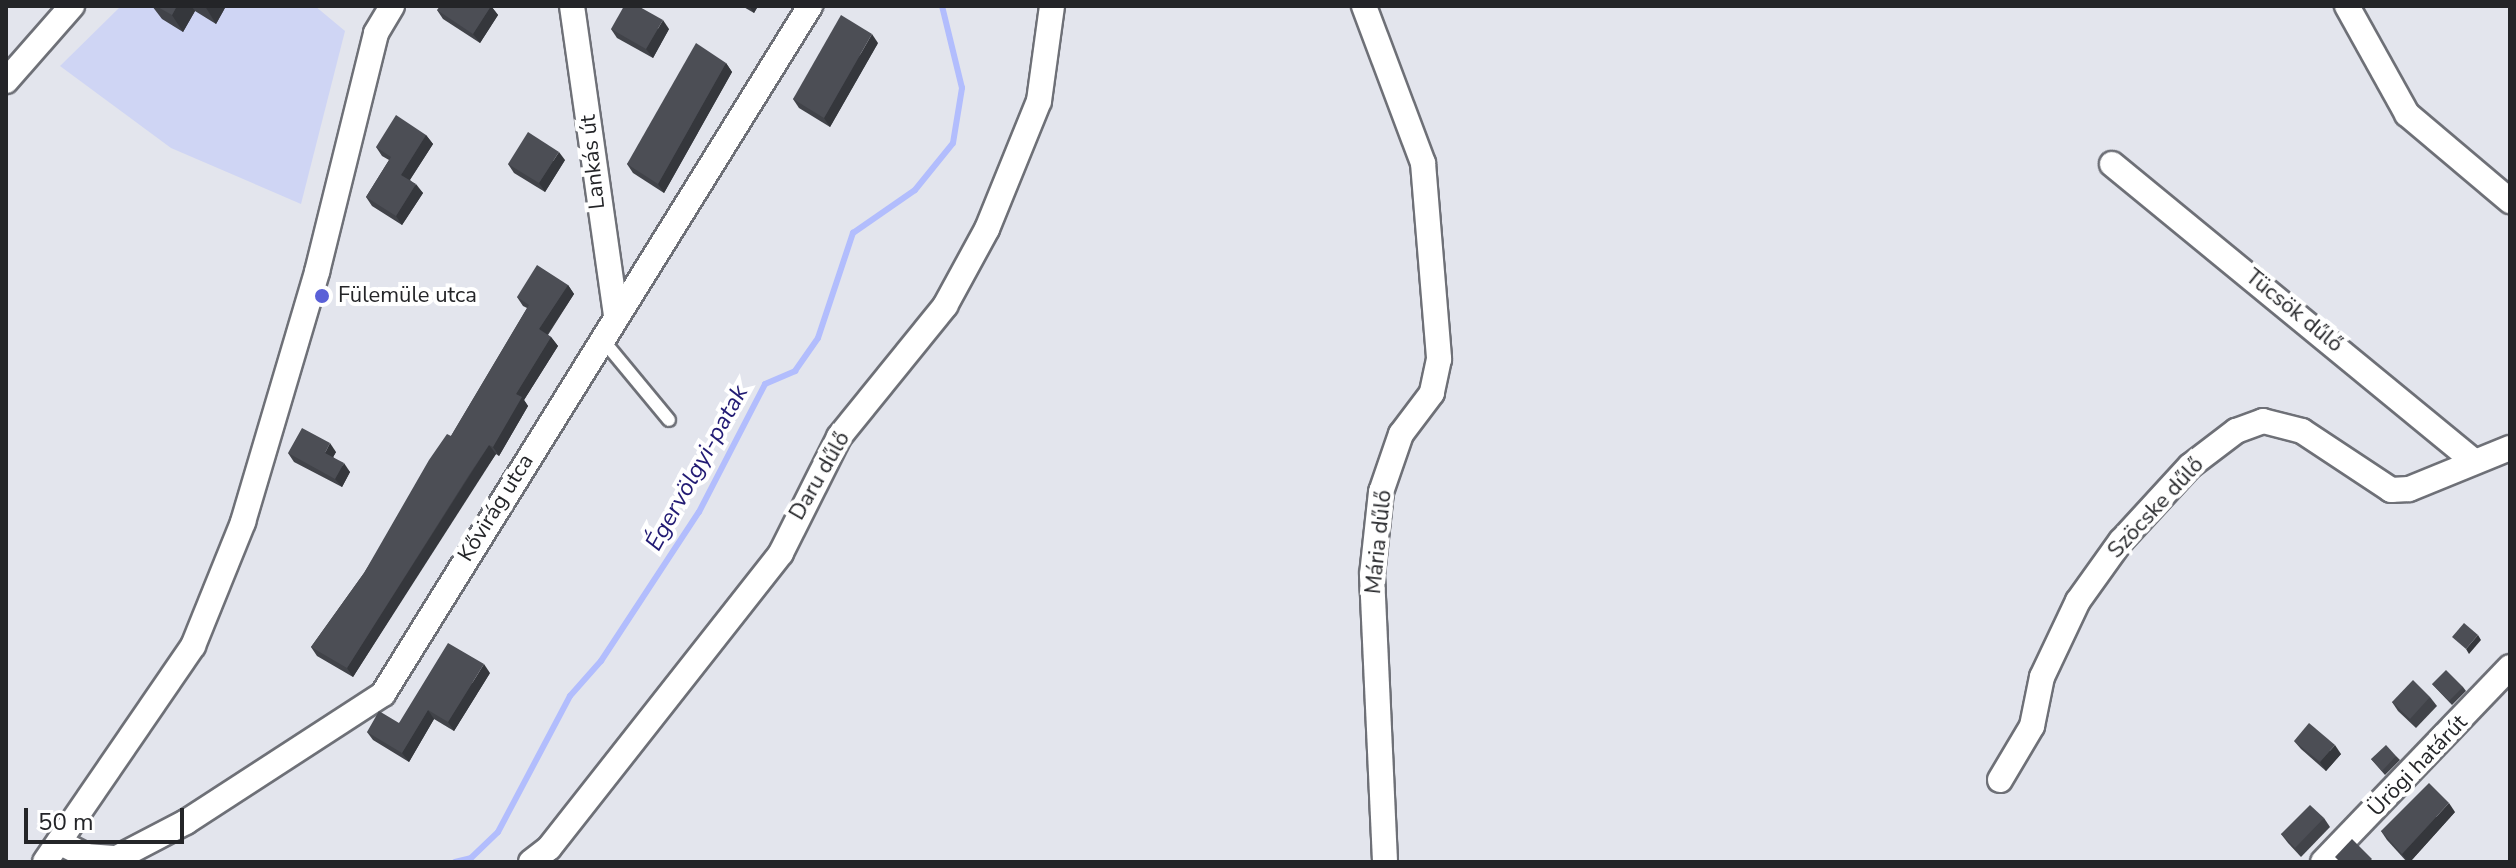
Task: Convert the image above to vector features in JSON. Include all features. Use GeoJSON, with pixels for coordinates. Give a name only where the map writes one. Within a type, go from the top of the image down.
{"type":"FeatureCollection","features":[{"type":"Feature","properties":{"kind":"street"},"geometry":{"type":"LineString","coordinates":[[6,81],[72,6]]}},
{"type":"Feature","properties":{"kind":"street"},"geometry":{"type":"LineString","coordinates":[[52,852],[193,646],[243,522],[317,272],[376,33],[392,6]]}},
{"type":"Feature","properties":{"kind":"street","name":"Lankás út"},"geometry":{"type":"LineString","coordinates":[[572,6],[616,317]]}},
{"type":"Feature","properties":{"kind":"street","name":"Kővirág utca"},"geometry":{"type":"LineString","coordinates":[[52,852],[117,858],[224,798],[383,694],[810,6]]}},
{"type":"Feature","properties":{"kind":"street","name":"Daru dűlő"},"geometry":{"type":"LineString","coordinates":[[531,862],[549,848],[781,553],[804,498],[839,437],[945,306],[987,229],[1039,101],[1052,6]]}},
{"type":"Feature","properties":{"kind":"street","name":"Mária dűlő"},"geometry":{"type":"LineString","coordinates":[[1364,6],[1423,163],[1439,359],[1432,393],[1401,434],[1381,492],[1373,561],[1385,862]]}},
{"type":"Feature","properties":{"kind":"street"},"geometry":{"type":"LineString","coordinates":[[2347,6],[2407,114],[2510,201]]}},
{"type":"Feature","properties":{"kind":"street","name":"Tücsök dűlő"},"geometry":{"type":"LineString","coordinates":[[2112,164],[2473,461]]}},
{"type":"Feature","properties":{"kind":"street","name":"Szöcske dűlő"},"geometry":{"type":"LineString","coordinates":[[2000,780],[2032,726],[2042,677],[2078,601],[2121,541],[2190,466],[2236,431],[2263,421],[2302,431],[2391,490],[2409,489],[2510,448]]}},
{"type":"Feature","properties":{"kind":"street","name":"Ürögi határút"},"geometry":{"type":"LineString","coordinates":[[2323,862],[2510,667]]}},
{"type":"Feature","properties":{"kind":"lane"},"geometry":{"type":"LineString","coordinates":[[602,339],[669,420]]}},
{"type":"Feature","properties":{"kind":"shaded area"},"geometry":{"type":"Polygon","coordinates":[[[121,6],[315,6],[345,31],[301,204],[171,148],[60,66],[121,6]]]}},
{"type":"Feature","properties":{"kind":"building"},"geometry":{"type":"Polygon","coordinates":[[[156,6],[177,6],[172,15],[156,6]]]}},
{"type":"Feature","properties":{"kind":"building"},"geometry":{"type":"Polygon","coordinates":[[[440,6],[491,6],[473,34],[437,10],[440,6]]]}},
{"type":"Feature","properties":{"kind":"building"},"geometry":{"type":"Polygon","coordinates":[[[624,6],[638,6],[663,20],[646,49],[611,29],[624,6]]]}},
{"type":"Feature","properties":{"kind":"building"},"geometry":{"type":"Polygon","coordinates":[[[841,15],[872,34],[824,118],[793,99],[841,15]]]}},
{"type":"Feature","properties":{"kind":"building"},"geometry":{"type":"Polygon","coordinates":[[[696,43],[726,63],[658,184],[627,164],[696,43]]]}},
{"type":"Feature","properties":{"kind":"building"},"geometry":{"type":"Polygon","coordinates":[[[396,115],[426,135],[401,175],[416,184],[396,216],[366,197],[391,157],[376,147],[396,115]]]}},
{"type":"Feature","properties":{"kind":"building"},"geometry":{"type":"Polygon","coordinates":[[[528,132],[559,152],[539,183],[508,164],[528,132]]]}},
{"type":"Feature","properties":{"kind":"building"},"geometry":{"type":"Polygon","coordinates":[[[537,265],[568,285],[539,329],[551,337],[516,394],[522,397],[493,447],[489,445],[469,475],[347,668],[311,647],[364,573],[429,460],[447,434],[451,436],[529,305],[517,297],[537,265]]]}},
{"type":"Feature","properties":{"kind":"building"},"geometry":{"type":"Polygon","coordinates":[[[302,428],[330,443],[325,453],[344,463],[335,479],[288,453],[302,428]]]}},
{"type":"Feature","properties":{"kind":"building"},"geometry":{"type":"Polygon","coordinates":[[[2464,623],[2478,635],[2466,649],[2452,637],[2464,623]]]}},
{"type":"Feature","properties":{"kind":"building"},"geometry":{"type":"Polygon","coordinates":[[[448,643],[484,664],[448,722],[428,710],[402,753],[367,732],[379,711],[399,723],[448,643]]]}},
{"type":"Feature","properties":{"kind":"building"},"geometry":{"type":"Polygon","coordinates":[[[2446,670],[2463,687],[2449,701],[2432,684],[2446,670]]]}},
{"type":"Feature","properties":{"kind":"building"},"geometry":{"type":"Polygon","coordinates":[[[2413,680],[2430,697],[2410,719],[2392,702],[2413,680]]]}},
{"type":"Feature","properties":{"kind":"building"},"geometry":{"type":"Polygon","coordinates":[[[2309,723],[2335,745],[2320,762],[2294,741],[2309,723]]]}},
{"type":"Feature","properties":{"kind":"building"},"geometry":{"type":"Polygon","coordinates":[[[2386,745],[2396,756],[2382,771],[2371,759],[2386,745]]]}},
{"type":"Feature","properties":{"kind":"building"},"geometry":{"type":"Polygon","coordinates":[[[2429,783],[2449,803],[2402,854],[2381,831],[2429,783]]]}},
{"type":"Feature","properties":{"kind":"building"},"geometry":{"type":"Polygon","coordinates":[[[2310,805],[2324,818],[2295,848],[2281,834],[2310,805]]]}},
{"type":"Feature","properties":{"kind":"building"},"geometry":{"type":"Polygon","coordinates":[[[2352,839],[2372,859],[2369,862],[2340,862],[2335,857],[2352,839]]]}},
{"type":"Feature","properties":{"kind":"waterway","name":"Égervölgyi-patak"},"geometry":{"type":"LineString","coordinates":[[455,862],[471,858],[498,832],[570,696],[601,661],[699,512],[765,384],[795,371],[818,338],[853,233],[915,190],[953,143],[962,88],[942,6]]}},
{"type":"Feature","properties":{"kind":"place","name":"Fülemüle utca"},"geometry":{"type":"Point","coordinates":[322,296]}}]}
